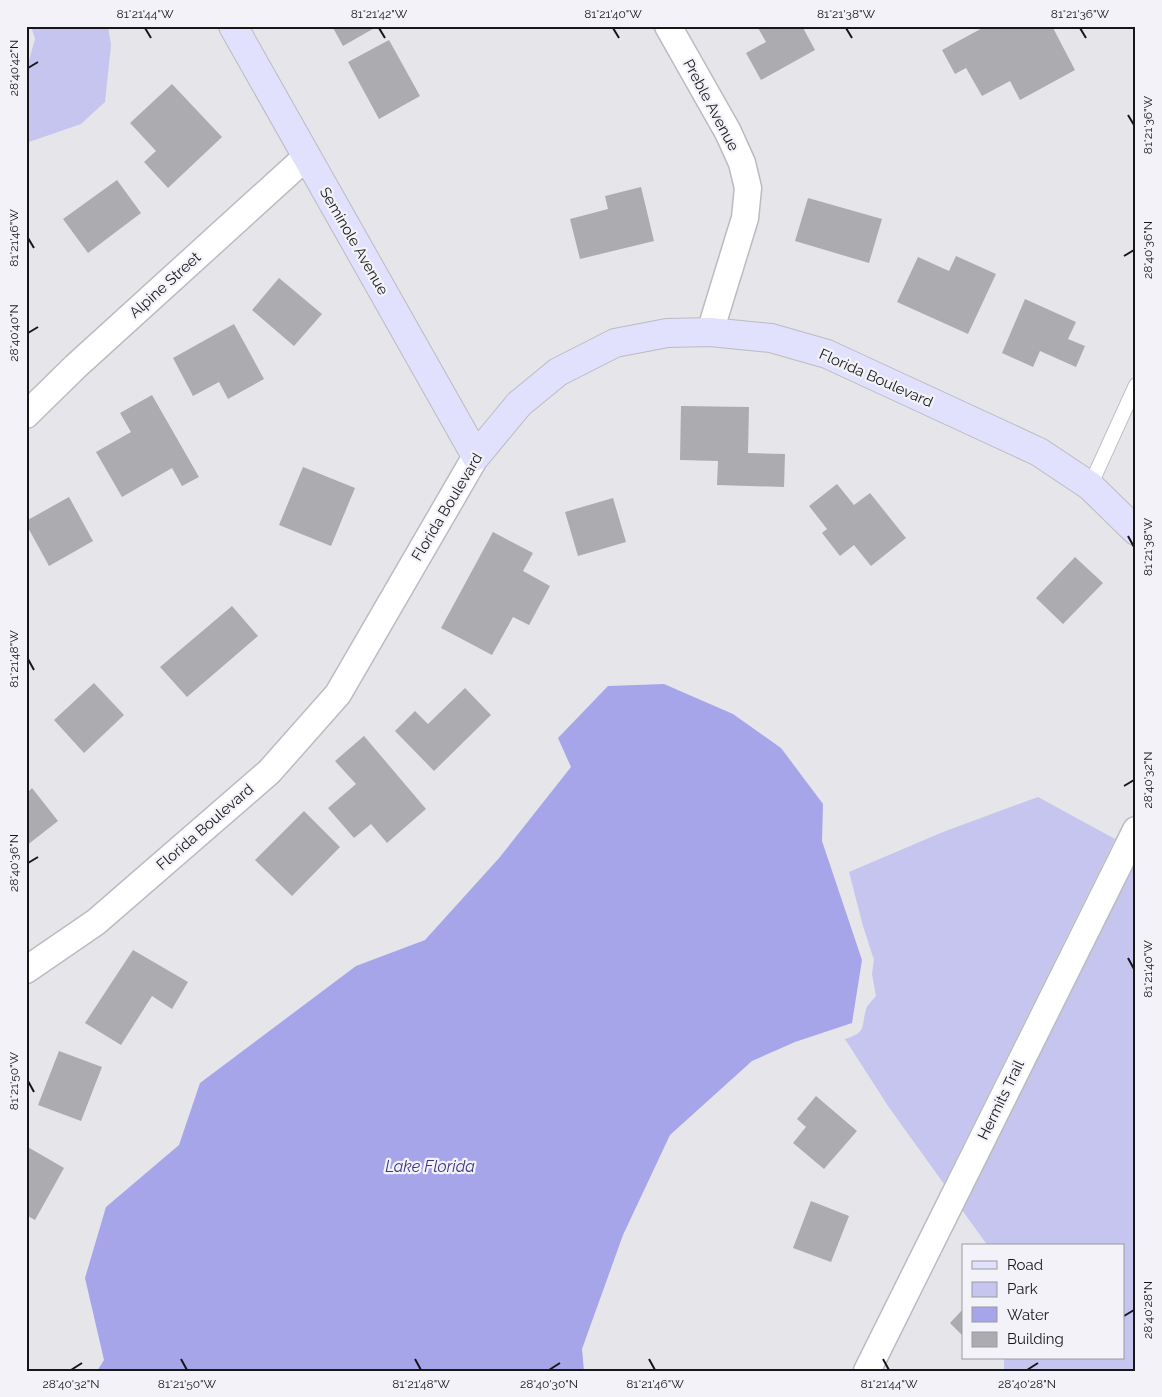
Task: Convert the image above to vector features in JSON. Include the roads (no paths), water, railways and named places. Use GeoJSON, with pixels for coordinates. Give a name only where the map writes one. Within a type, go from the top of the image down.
{"type":"FeatureCollection","features":[{"type":"Feature","properties":{"kind":"street","name":"Seminole Avenue"},"geometry":{"type":"LineString","coordinates":[[233,26],[476,456]]}},
{"type":"Feature","properties":{"kind":"street","name":"Preble Avenue"},"geometry":{"type":"LineString","coordinates":[[668,26],[728,132],[742,163],[748,188],[745,218],[710,332]]}},
{"type":"Feature","properties":{"kind":"street","name":"Alpine Street"},"geometry":{"type":"LineString","coordinates":[[26,415],[76,366],[306,157]]}},
{"type":"Feature","properties":{"kind":"street","name":"Florida Boulevard"},"geometry":{"type":"LineString","coordinates":[[26,970],[96,922],[269,772],[338,694],[476,456],[519,404],[558,372],[616,343],[667,333],[710,332],[771,338],[827,354],[1039,452],[1090,486],[1136,531]]}},
{"type":"Feature","properties":{"kind":"street","name":"Hermits Trail"},"geometry":{"type":"LineString","coordinates":[[867,1371],[1136,830]]}},
{"type":"Feature","properties":{"kind":"lane"},"geometry":{"type":"LineString","coordinates":[[1090,486],[1136,385]]}},
{"type":"Feature","properties":{"kind":"water","name":"Lake Florida"},"geometry":{"type":"Polygon","coordinates":[[[664,684],[733,714],[781,748],[823,804],[822,841],[862,960],[852,1023],[795,1042],[752,1061],[670,1135],[623,1235],[582,1349],[584,1371],[97,1371],[104,1360],[85,1278],[106,1207],[179,1145],[200,1083],[356,966],[425,940],[500,857],[571,767],[558,738],[608,686],[664,684]]]}}]}
